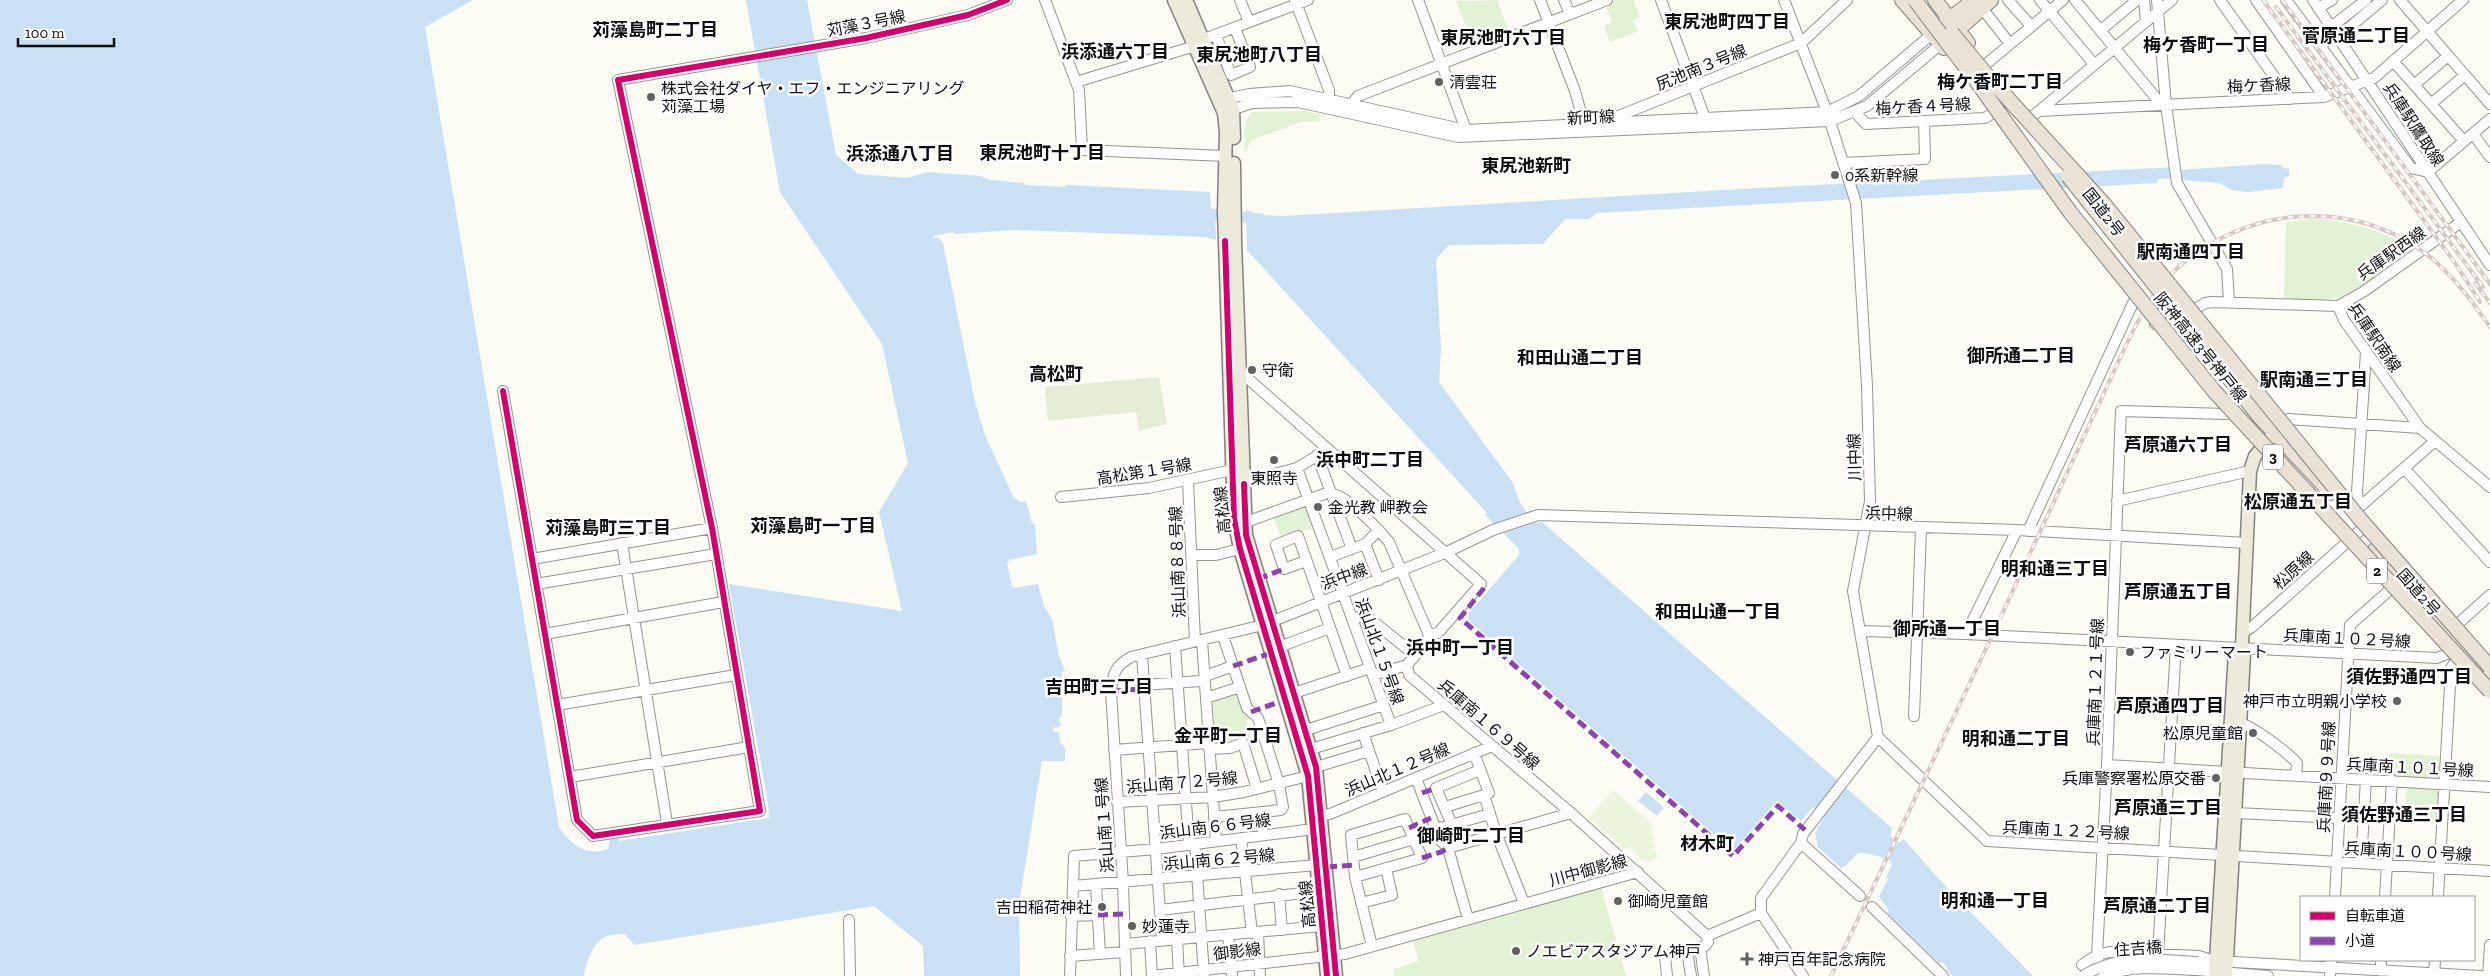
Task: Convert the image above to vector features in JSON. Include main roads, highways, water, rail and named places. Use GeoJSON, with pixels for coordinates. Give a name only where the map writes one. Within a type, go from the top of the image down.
{"type":"FeatureCollection","features":[{"type":"Feature","properties":{"kind":"highway","name":"国道2号"},"geometry":{"type":"LineString","coordinates":[[1902,0],[1996,111],[2051,164],[2224,382],[2265,444],[2392,588],[2452,660],[2490,699]]}},
{"type":"Feature","properties":{"kind":"highway","name":"阪神高速3号神戸線"},"geometry":{"type":"LineString","coordinates":[[1914,0],[1971,74],[2070,212],[2214,391],[2490,691]]}},
{"type":"Feature","properties":{"kind":"highway","name":"阪神高速3号神戸線"},"geometry":{"type":"LineString","coordinates":[[1925,0],[1991,80],[2104,204],[2328,481],[2395,561],[2490,666]]}},
{"type":"Feature","properties":{"kind":"highway","name":"国道2号"},"geometry":{"type":"LineString","coordinates":[[1935,0],[2027,120],[2051,164]]}},
{"type":"Feature","properties":{"kind":"highway"},"geometry":{"type":"LineString","coordinates":[[1936,39],[1982,3]]}},
{"type":"Feature","properties":{"kind":"highway","name":"国道2号"},"geometry":{"type":"LineString","coordinates":[[2224,382],[2355,511],[2363,528],[2459,623],[2490,657]]}},
{"type":"Feature","properties":{"kind":"highway","name":"3"},"geometry":{"type":"LineString","coordinates":[[2328,481],[2365,538],[2490,678]]}},
{"type":"Feature","properties":{"kind":"main road","name":"高松線"},"geometry":{"type":"LineString","coordinates":[[1174,0],[1205,40]]}},
{"type":"Feature","properties":{"kind":"main road","name":"高松線"},"geometry":{"type":"LineString","coordinates":[[1186,0],[1205,40],[1226,105],[1238,484],[1234,519],[1240,549],[1267,623],[1312,771]]}},
{"type":"Feature","properties":{"kind":"main road","name":"高松線"},"geometry":{"type":"LineString","coordinates":[[1226,105],[1229,211]]}},
{"type":"Feature","properties":{"kind":"main road","name":"高松線"},"geometry":{"type":"LineString","coordinates":[[1234,367],[1232,470],[1238,484],[1246,522],[1246,535],[1267,623],[1280,648],[1311,749],[1316,820],[1330,956],[1327,976]]}},
{"type":"Feature","properties":{"kind":"main road"},"geometry":{"type":"LineString","coordinates":[[2221,970],[2237,706],[2235,653],[2242,647],[2250,471],[2255,456],[2275,432]]}},
{"type":"Feature","properties":{"kind":"main road"},"geometry":{"type":"LineString","coordinates":[[2229,854],[2236,813],[2233,772],[2240,723],[2237,706]]}},
{"type":"Feature","properties":{"kind":"main road","name":"高松線"},"geometry":{"type":"LineString","coordinates":[[1316,820],[1317,866],[1322,926],[1336,976]]}},
{"type":"Feature","properties":{"kind":"water"},"geometry":{"type":"Polygon","coordinates":[[[0,0],[473,0],[425,27],[559,827],[574,844],[586,850],[600,851],[608,849],[610,838],[618,838],[619,841],[769,818],[729,584],[902,611],[879,512],[908,463],[882,344],[780,192],[746,0],[807,0],[836,155],[858,174],[907,178],[927,172],[981,176],[990,180],[1024,183],[1025,185],[1065,187],[1066,185],[1210,192],[1211,208],[1215,211],[1216,240],[1206,237],[1014,230],[955,234],[953,232],[933,236],[933,238],[939,238],[943,243],[975,402],[985,435],[1014,498],[1021,502],[1026,501],[1032,523],[1035,524],[1037,554],[1009,560],[1007,563],[1012,586],[1015,588],[1038,584],[1044,606],[1052,619],[1059,656],[1065,671],[1062,672],[1062,715],[1059,718],[1061,726],[1053,728],[1053,732],[1059,732],[1060,742],[1065,748],[1065,761],[1042,761],[1019,904],[1020,976],[924,976],[923,946],[874,906],[634,945],[625,934],[610,935],[601,940],[593,949],[584,976],[0,976],[0,0]]]}},
{"type":"Feature","properties":{"kind":"water"},"geometry":{"type":"Polygon","coordinates":[[[2264,164],[2281,165],[2281,167],[2289,169],[2289,176],[2284,178],[2283,188],[2248,192],[2232,190],[2219,183],[2180,180],[2180,178],[2157,179],[2157,183],[1597,213],[1589,219],[1565,219],[1543,244],[1449,245],[1436,259],[1441,350],[1439,382],[1513,483],[1519,501],[1534,523],[1542,522],[1892,828],[1890,836],[1898,843],[1904,839],[1935,875],[2033,976],[1952,976],[1943,962],[1939,963],[1887,913],[1889,910],[1879,897],[1888,879],[1886,877],[1892,865],[1890,860],[1859,853],[1841,868],[1818,847],[1815,833],[1824,817],[1813,807],[1801,821],[1777,801],[1733,851],[1468,620],[1469,613],[1519,555],[1519,549],[1485,515],[1487,513],[1247,250],[1246,209],[1257,215],[1283,216],[1758,188],[2177,167],[2180,170],[2264,164]]]}},
{"type":"Feature","properties":{"kind":"water"},"geometry":{"type":"Polygon","coordinates":[[[1646,792],[1664,808],[1657,816],[1638,801],[1646,792]]]}},
{"type":"Feature","properties":{"kind":"waterway"},"geometry":{"type":"LineString","coordinates":[[1199,213],[1261,219]]}},
{"type":"Feature","properties":{"kind":"railway"},"geometry":{"type":"LineString","coordinates":[[2263,0],[2455,263],[2480,302]]}},
{"type":"Feature","properties":{"kind":"railway"},"geometry":{"type":"LineString","coordinates":[[2282,0],[2490,284]]}},
{"type":"Feature","properties":{"kind":"railway"},"geometry":{"type":"LineString","coordinates":[[2276,7],[2483,287]]}},
{"type":"Feature","properties":{"kind":"railway"},"geometry":{"type":"LineString","coordinates":[[1831,976],[1992,636],[2127,343],[2152,297],[2172,273],[2201,250],[2233,233],[2267,221],[2303,216],[2338,218],[2373,226],[2406,241],[2437,263],[2465,293],[2490,327]]}},
{"type":"Feature","properties":{"kind":"railway"},"geometry":{"type":"LineString","coordinates":[[2475,283],[2490,303]]}},
{"type":"Feature","properties":{"kind":"place","name":"清雲荘"},"geometry":{"type":"Point","coordinates":[1439,82]}},
{"type":"Feature","properties":{"kind":"place","name":"株式会社ダイヤ・エフ・エンジニアリング 苅藻工場"},"geometry":{"type":"Point","coordinates":[651,97]}},
{"type":"Feature","properties":{"kind":"place","name":"0系新幹線"},"geometry":{"type":"Point","coordinates":[1835,175]}},
{"type":"Feature","properties":{"kind":"place","name":"守衛"},"geometry":{"type":"Point","coordinates":[1252,370]}},
{"type":"Feature","properties":{"kind":"place","name":"東照寺"},"geometry":{"type":"Point","coordinates":[1274,460]}},
{"type":"Feature","properties":{"kind":"place","name":"金光教 岬教会"},"geometry":{"type":"Point","coordinates":[1318,507]}},
{"type":"Feature","properties":{"kind":"place","name":"ファミリーマート"},"geometry":{"type":"Point","coordinates":[2130,652]}},
{"type":"Feature","properties":{"kind":"place","name":"神戸市立明親小学校"},"geometry":{"type":"Point","coordinates":[2397,701]}},
{"type":"Feature","properties":{"kind":"place","name":"松原児童館"},"geometry":{"type":"Point","coordinates":[2253,733]}},
{"type":"Feature","properties":{"kind":"place","name":"兵庫警察署松原交番"},"geometry":{"type":"Point","coordinates":[2216,778]}},
{"type":"Feature","properties":{"kind":"place","name":"御崎児童館"},"geometry":{"type":"Point","coordinates":[1618,901]}},
{"type":"Feature","properties":{"kind":"place","name":"吉田稲荷神社"},"geometry":{"type":"Point","coordinates":[1102,907]}},
{"type":"Feature","properties":{"kind":"place","name":"妙蓮寺"},"geometry":{"type":"Point","coordinates":[1132,926]}},
{"type":"Feature","properties":{"kind":"place","name":"ノエビアスタジアム神戸"},"geometry":{"type":"Point","coordinates":[1516,951]}},
{"type":"Feature","properties":{"kind":"place","name":"神戸百年記念病院"},"geometry":{"type":"Point","coordinates":[1747,959]}},
{"type":"Feature","properties":{"kind":"district","name":"東尻池町四丁目"},"geometry":{"type":"Point","coordinates":[1727,22]}},
{"type":"Feature","properties":{"kind":"district","name":"苅藻島町二丁目"},"geometry":{"type":"Point","coordinates":[655,30]}},
{"type":"Feature","properties":{"kind":"district","name":"菅原通二丁目"},"geometry":{"type":"Point","coordinates":[2356,36]}},
{"type":"Feature","properties":{"kind":"district","name":"東尻池町六丁目"},"geometry":{"type":"Point","coordinates":[1503,38]}},
{"type":"Feature","properties":{"kind":"district","name":"梅ケ香町一丁目"},"geometry":{"type":"Point","coordinates":[2206,45]}},
{"type":"Feature","properties":{"kind":"district","name":"浜添通六丁目"},"geometry":{"type":"Point","coordinates":[1115,52]}},
{"type":"Feature","properties":{"kind":"district","name":"東尻池町八丁目"},"geometry":{"type":"Point","coordinates":[1259,55]}},
{"type":"Feature","properties":{"kind":"district","name":"梅ケ香町二丁目"},"geometry":{"type":"Point","coordinates":[2000,82]}},
{"type":"Feature","properties":{"kind":"district","name":"東尻池町十丁目"},"geometry":{"type":"Point","coordinates":[1042,153]}},
{"type":"Feature","properties":{"kind":"district","name":"浜添通八丁目"},"geometry":{"type":"Point","coordinates":[900,154]}},
{"type":"Feature","properties":{"kind":"district","name":"東尻池新町"},"geometry":{"type":"Point","coordinates":[1526,166]}},
{"type":"Feature","properties":{"kind":"district","name":"駅南通四丁目"},"geometry":{"type":"Point","coordinates":[2191,252]}},
{"type":"Feature","properties":{"kind":"district","name":"御所通二丁目"},"geometry":{"type":"Point","coordinates":[2021,356]}},
{"type":"Feature","properties":{"kind":"district","name":"和田山通二丁目"},"geometry":{"type":"Point","coordinates":[1580,358]}},
{"type":"Feature","properties":{"kind":"district","name":"高松町"},"geometry":{"type":"Point","coordinates":[1056,374]}},
{"type":"Feature","properties":{"kind":"district","name":"駅南通三丁目"},"geometry":{"type":"Point","coordinates":[2314,380]}},
{"type":"Feature","properties":{"kind":"district","name":"芦原通六丁目"},"geometry":{"type":"Point","coordinates":[2178,445]}},
{"type":"Feature","properties":{"kind":"district","name":"浜中町二丁目"},"geometry":{"type":"Point","coordinates":[1370,460]}},
{"type":"Feature","properties":{"kind":"district","name":"松原通五丁目"},"geometry":{"type":"Point","coordinates":[2298,502]}},
{"type":"Feature","properties":{"kind":"district","name":"苅藻島町一丁目"},"geometry":{"type":"Point","coordinates":[813,526]}},
{"type":"Feature","properties":{"kind":"district","name":"苅藻島町三丁目"},"geometry":{"type":"Point","coordinates":[608,528]}},
{"type":"Feature","properties":{"kind":"district","name":"明和通三丁目"},"geometry":{"type":"Point","coordinates":[2055,569]}},
{"type":"Feature","properties":{"kind":"district","name":"芦原通五丁目"},"geometry":{"type":"Point","coordinates":[2178,592]}},
{"type":"Feature","properties":{"kind":"district","name":"和田山通一丁目"},"geometry":{"type":"Point","coordinates":[1718,612]}},
{"type":"Feature","properties":{"kind":"district","name":"御所通一丁目"},"geometry":{"type":"Point","coordinates":[1947,629]}},
{"type":"Feature","properties":{"kind":"district","name":"浜中町一丁目"},"geometry":{"type":"Point","coordinates":[1460,648]}},
{"type":"Feature","properties":{"kind":"district","name":"須佐野通四丁目"},"geometry":{"type":"Point","coordinates":[2409,677]}},
{"type":"Feature","properties":{"kind":"district","name":"吉田町三丁目"},"geometry":{"type":"Point","coordinates":[1099,687]}},
{"type":"Feature","properties":{"kind":"district","name":"芦原通四丁目"},"geometry":{"type":"Point","coordinates":[2170,706]}},
{"type":"Feature","properties":{"kind":"district","name":"金平町一丁目"},"geometry":{"type":"Point","coordinates":[1228,736]}},
{"type":"Feature","properties":{"kind":"district","name":"明和通二丁目"},"geometry":{"type":"Point","coordinates":[2016,739]}},
{"type":"Feature","properties":{"kind":"district","name":"芦原通三丁目"},"geometry":{"type":"Point","coordinates":[2168,808]}},
{"type":"Feature","properties":{"kind":"district","name":"須佐野通三丁目"},"geometry":{"type":"Point","coordinates":[2404,815]}},
{"type":"Feature","properties":{"kind":"district","name":"御崎町二丁目"},"geometry":{"type":"Point","coordinates":[1471,836]}},
{"type":"Feature","properties":{"kind":"district","name":"材木町"},"geometry":{"type":"Point","coordinates":[1707,844]}},
{"type":"Feature","properties":{"kind":"district","name":"明和通一丁目"},"geometry":{"type":"Point","coordinates":[1995,901]}},
{"type":"Feature","properties":{"kind":"district","name":"芦原通二丁目"},"geometry":{"type":"Point","coordinates":[2157,906]}}]}
